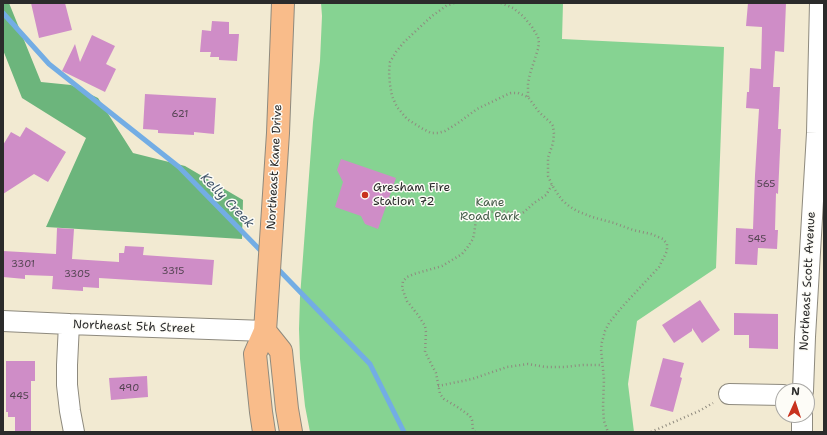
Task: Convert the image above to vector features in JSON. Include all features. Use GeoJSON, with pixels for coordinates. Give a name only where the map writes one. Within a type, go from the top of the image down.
{"type":"FeatureCollection","features":[{"type":"Feature","properties":{"kind":"main road","name":"Northeast Kane Drive"},"geometry":{"type":"LineString","coordinates":[[264,432],[254,354],[266,331],[278,133],[283,3]]}},
{"type":"Feature","properties":{"kind":"main road"},"geometry":{"type":"LineString","coordinates":[[266,331],[281,351],[291,432]]}},
{"type":"Feature","properties":{"kind":"street","name":"Northeast Scott Avenue"},"geometry":{"type":"LineString","coordinates":[[803,383],[805,337],[821,133],[820,3]]}},
{"type":"Feature","properties":{"kind":"street","name":"Northeast 5th Street"},"geometry":{"type":"LineString","coordinates":[[3,321],[266,331]]}},
{"type":"Feature","properties":{"kind":"street"},"geometry":{"type":"LineString","coordinates":[[69,324],[67,385],[74,432]]}},
{"type":"Feature","properties":{"kind":"street"},"geometry":{"type":"LineString","coordinates":[[729,394],[775,395]]}},
{"type":"Feature","properties":{"kind":"path"},"geometry":{"type":"LineString","coordinates":[[454,3],[446,6],[432,16],[404,42],[390,62],[389,72],[392,96],[397,107],[402,113],[423,129],[431,133],[438,133],[458,123],[477,109],[506,95],[518,93],[528,97],[539,112],[551,123],[554,129],[553,143],[548,158],[548,176],[562,200],[577,211],[633,230],[651,234],[663,239],[667,244],[667,251],[659,267],[622,307],[609,323],[605,331],[601,349],[604,379],[604,421],[608,432]]}},
{"type":"Feature","properties":{"kind":"path"},"geometry":{"type":"LineString","coordinates":[[501,3],[513,8],[523,16],[538,37],[538,49],[529,78],[528,97]]}},
{"type":"Feature","properties":{"kind":"path"},"geometry":{"type":"LineString","coordinates":[[474,432],[470,416],[444,399],[440,394],[436,373],[425,352],[425,326],[407,301],[402,288],[403,281],[407,277],[414,274],[442,266],[462,254],[468,248],[473,239],[476,220],[480,215],[489,212],[501,211],[521,214],[546,195],[552,185]]}},
{"type":"Feature","properties":{"kind":"path"},"geometry":{"type":"LineString","coordinates":[[438,386],[472,379],[507,367],[528,364],[564,368],[583,365],[602,365]]}},
{"type":"Feature","properties":{"kind":"path"},"geometry":{"type":"LineString","coordinates":[[651,432],[699,411],[729,394]]}},
{"type":"Feature","properties":{"kind":"green space"},"geometry":{"type":"Polygon","coordinates":[[[3,3],[9,3],[41,82],[71,85],[98,98],[133,153],[185,166],[243,200],[242,239],[46,227],[86,138],[22,98],[3,50],[3,3]]]}},
{"type":"Feature","properties":{"kind":"green space","name":"Kane Road Park"},"geometry":{"type":"Polygon","coordinates":[[[321,3],[563,3],[562,39],[724,47],[716,268],[637,321],[628,384],[634,432],[310,432],[305,406],[300,359],[299,329],[313,122],[320,61],[322,16],[321,3]]]}},
{"type":"Feature","properties":{"kind":"building"},"geometry":{"type":"Polygon","coordinates":[[[31,3],[65,3],[72,30],[39,38],[31,3]]]}},
{"type":"Feature","properties":{"kind":"building"},"geometry":{"type":"Polygon","coordinates":[[[748,3],[786,3],[784,52],[775,51],[773,87],[780,87],[778,129],[781,129],[775,230],[778,230],[777,249],[758,248],[757,265],[735,264],[736,228],[753,229],[759,109],[746,108],[747,92],[749,92],[750,68],[761,69],[762,27],[746,26],[748,3]]]}},
{"type":"Feature","properties":{"kind":"building"},"geometry":{"type":"Polygon","coordinates":[[[212,21],[229,22],[229,34],[239,34],[237,61],[219,60],[219,57],[210,57],[211,52],[200,52],[202,30],[211,31],[212,21]]]}},
{"type":"Feature","properties":{"kind":"building"},"geometry":{"type":"Polygon","coordinates":[[[92,35],[115,46],[106,64],[116,69],[105,92],[62,71],[75,44],[80,62],[92,35]]]}},
{"type":"Feature","properties":{"kind":"building"},"geometry":{"type":"Polygon","coordinates":[[[145,94],[216,98],[214,134],[194,132],[194,135],[158,133],[158,130],[143,129],[145,94]]]}},
{"type":"Feature","properties":{"kind":"building"},"geometry":{"type":"Polygon","coordinates":[[[26,127],[66,152],[48,182],[34,174],[3,194],[3,145],[11,132],[20,137],[26,127]]]}},
{"type":"Feature","properties":{"kind":"building","name":"Gresham Fire Station 72"},"geometry":{"type":"Polygon","coordinates":[[[341,159],[396,178],[378,229],[365,224],[361,216],[335,207],[343,182],[337,170],[341,159]]]}},
{"type":"Feature","properties":{"kind":"building"},"geometry":{"type":"Polygon","coordinates":[[[57,228],[74,229],[72,259],[119,262],[119,253],[124,253],[125,246],[144,247],[143,255],[214,260],[212,285],[99,278],[99,288],[83,287],[83,291],[52,289],[53,276],[25,275],[25,279],[3,277],[3,251],[56,254],[57,228]]]}},
{"type":"Feature","properties":{"kind":"building"},"geometry":{"type":"Polygon","coordinates":[[[700,300],[720,330],[702,343],[692,328],[692,331],[674,343],[662,325],[700,300]]]}},
{"type":"Feature","properties":{"kind":"building"},"geometry":{"type":"Polygon","coordinates":[[[734,313],[778,314],[778,349],[749,348],[749,335],[734,335],[734,313]]]}},
{"type":"Feature","properties":{"kind":"building"},"geometry":{"type":"Polygon","coordinates":[[[663,358],[684,363],[680,377],[682,378],[673,412],[650,406],[663,358]]]}},
{"type":"Feature","properties":{"kind":"building"},"geometry":{"type":"Polygon","coordinates":[[[6,361],[35,361],[35,381],[31,381],[31,432],[15,432],[15,417],[8,417],[8,412],[6,412],[6,361]]]}},
{"type":"Feature","properties":{"kind":"building"},"geometry":{"type":"Polygon","coordinates":[[[147,376],[148,397],[111,400],[109,378],[147,376]]]}},
{"type":"Feature","properties":{"kind":"waterway","name":"Kelly Creek"},"geometry":{"type":"LineString","coordinates":[[3,13],[49,64],[179,167],[264,254]]}},
{"type":"Feature","properties":{"kind":"waterway","name":"Kelly Creek"},"geometry":{"type":"LineString","coordinates":[[276,267],[370,364],[404,432]]}},
{"type":"Feature","properties":{"kind":"place","name":"Gresham Fire Station 72"},"geometry":{"type":"Point","coordinates":[365,195]}}]}
